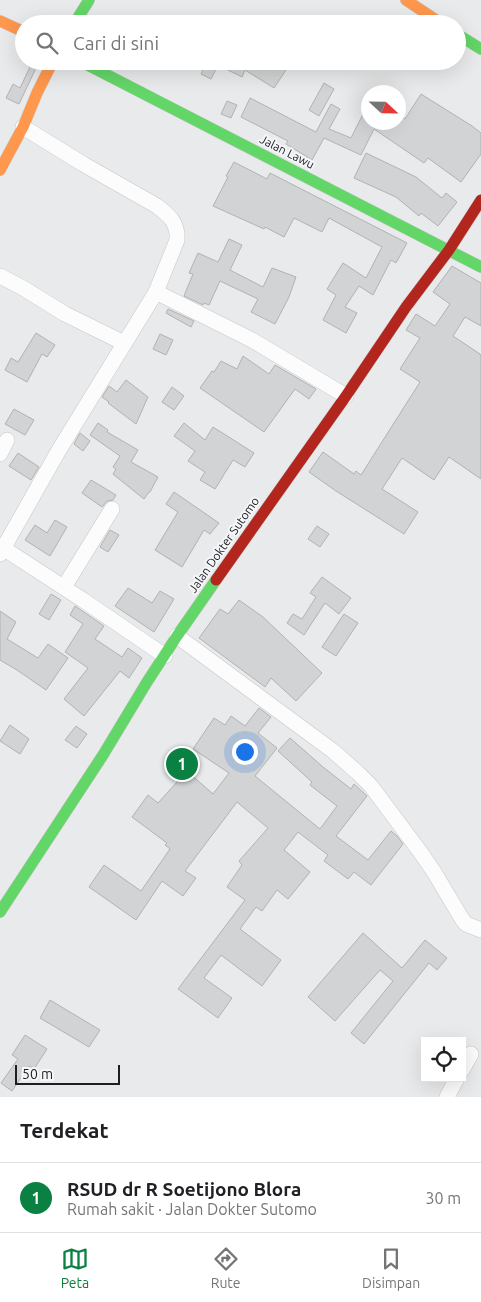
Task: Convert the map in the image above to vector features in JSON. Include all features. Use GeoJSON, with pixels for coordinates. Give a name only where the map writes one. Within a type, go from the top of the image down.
{"type":"FeatureCollection","features":[{"type":"Feature","properties":{"kind":"main road"},"geometry":{"type":"LineString","coordinates":[[80,15],[89,0]]}},
{"type":"Feature","properties":{"kind":"main road"},"geometry":{"type":"LineString","coordinates":[[406,0],[428,15]]}},
{"type":"Feature","properties":{"kind":"main road"},"geometry":{"type":"LineString","coordinates":[[0,20],[15,28]]}},
{"type":"Feature","properties":{"kind":"main road"},"geometry":{"type":"LineString","coordinates":[[466,40],[481,49]]}},
{"type":"Feature","properties":{"kind":"main road"},"geometry":{"type":"LineString","coordinates":[[0,170],[25,122],[48,70]]}},
{"type":"Feature","properties":{"kind":"main road","name":"Jalan Lawu"},"geometry":{"type":"LineString","coordinates":[[98,70],[481,267]]}},
{"type":"Feature","properties":{"kind":"main road","name":"Jalan Dokter Sutomo"},"geometry":{"type":"LineString","coordinates":[[0,912],[178,636],[422,284],[449,250],[481,200]]}},
{"type":"Feature","properties":{"kind":"street"},"geometry":{"type":"LineString","coordinates":[[25,122],[83,164],[157,206],[174,222],[178,232],[177,240],[156,292],[59,450],[1,550],[64,587],[165,656]]}},
{"type":"Feature","properties":{"kind":"street"},"geometry":{"type":"LineString","coordinates":[[0,276],[65,314],[124,343]]}},
{"type":"Feature","properties":{"kind":"street"},"geometry":{"type":"LineString","coordinates":[[156,292],[252,340],[346,396]]}},
{"type":"Feature","properties":{"kind":"street"},"geometry":{"type":"LineString","coordinates":[[64,587],[112,509]]}},
{"type":"Feature","properties":{"kind":"street"},"geometry":{"type":"LineString","coordinates":[[178,636],[333,751],[358,773],[371,786],[426,859],[462,920],[466,924],[481,930]]}},
{"type":"Feature","properties":{"kind":"street"},"geometry":{"type":"LineString","coordinates":[[466,1063],[471,1054]]}},
{"type":"Feature","properties":{"kind":"street"},"geometry":{"type":"LineString","coordinates":[[446,1097],[455,1082]]}},
{"type":"Feature","properties":{"kind":"building"},"geometry":{"type":"Polygon","coordinates":[[[29,70],[35,70],[19,104],[6,98],[13,84],[20,88],[29,70]]]}},
{"type":"Feature","properties":{"kind":"building"},"geometry":{"type":"Polygon","coordinates":[[[203,70],[216,70],[211,79],[201,74],[203,70]]]}},
{"type":"Feature","properties":{"kind":"building"},"geometry":{"type":"Polygon","coordinates":[[[228,70],[245,70],[242,77],[228,70]]]}},
{"type":"Feature","properties":{"kind":"building"},"geometry":{"type":"Polygon","coordinates":[[[245,70],[286,70],[274,88],[245,70]]]}},
{"type":"Feature","properties":{"kind":"building"},"geometry":{"type":"Polygon","coordinates":[[[324,83],[334,89],[319,116],[309,110],[324,83]]]}},
{"type":"Feature","properties":{"kind":"building"},"geometry":{"type":"Polygon","coordinates":[[[421,94],[481,133],[481,154],[461,182],[428,158],[424,163],[375,130],[406,130],[406,117],[421,94]]]}},
{"type":"Feature","properties":{"kind":"building"},"geometry":{"type":"Polygon","coordinates":[[[250,98],[316,132],[331,104],[340,109],[329,129],[351,138],[361,118],[361,130],[374,130],[361,155],[324,138],[312,160],[286,144],[288,141],[241,117],[250,98]]]}},
{"type":"Feature","properties":{"kind":"building"},"geometry":{"type":"Polygon","coordinates":[[[227,101],[237,105],[231,118],[221,114],[227,101]]]}},
{"type":"Feature","properties":{"kind":"building"},"geometry":{"type":"Polygon","coordinates":[[[366,153],[416,177],[442,198],[446,193],[457,202],[438,226],[421,213],[419,216],[396,197],[354,178],[366,153]]]}},
{"type":"Feature","properties":{"kind":"building"},"geometry":{"type":"Polygon","coordinates":[[[234,162],[267,179],[270,173],[407,243],[396,263],[391,260],[373,295],[359,286],[345,307],[357,313],[346,333],[323,320],[336,295],[327,289],[343,263],[366,278],[382,247],[329,218],[322,232],[294,218],[284,237],[265,227],[264,229],[213,206],[234,162]]]}},
{"type":"Feature","properties":{"kind":"building"},"geometry":{"type":"Polygon","coordinates":[[[229,239],[242,245],[230,270],[263,287],[272,268],[296,277],[289,297],[275,324],[251,312],[258,299],[220,281],[209,305],[204,303],[203,305],[184,296],[193,274],[189,273],[198,253],[218,262],[229,239]]]}},
{"type":"Feature","properties":{"kind":"building"},"geometry":{"type":"Polygon","coordinates":[[[452,266],[481,283],[481,326],[465,317],[453,336],[480,354],[481,357],[481,479],[449,457],[434,480],[402,458],[382,489],[418,512],[404,534],[309,472],[323,452],[354,474],[356,471],[361,475],[420,382],[400,369],[420,338],[406,330],[416,314],[435,326],[450,304],[433,292],[452,266]]]}},
{"type":"Feature","properties":{"kind":"building"},"geometry":{"type":"Polygon","coordinates":[[[168,309],[194,321],[191,327],[166,313],[168,309]]]}},
{"type":"Feature","properties":{"kind":"building"},"geometry":{"type":"Polygon","coordinates":[[[36,333],[55,345],[47,357],[42,354],[27,382],[5,370],[11,358],[18,362],[36,333]]]}},
{"type":"Feature","properties":{"kind":"building"},"geometry":{"type":"Polygon","coordinates":[[[160,334],[173,340],[166,355],[153,349],[160,334]]]}},
{"type":"Feature","properties":{"kind":"building"},"geometry":{"type":"Polygon","coordinates":[[[243,356],[269,374],[275,365],[316,389],[309,399],[295,389],[264,432],[200,388],[221,361],[237,369],[243,356]]]}},
{"type":"Feature","properties":{"kind":"building"},"geometry":{"type":"Polygon","coordinates":[[[126,380],[148,397],[136,424],[102,397],[109,386],[117,392],[126,380]]]}},
{"type":"Feature","properties":{"kind":"building"},"geometry":{"type":"Polygon","coordinates":[[[172,387],[184,396],[174,410],[162,402],[172,387]]]}},
{"type":"Feature","properties":{"kind":"building"},"geometry":{"type":"Polygon","coordinates":[[[14,409],[34,420],[25,435],[5,424],[14,409]]]}},
{"type":"Feature","properties":{"kind":"building"},"geometry":{"type":"Polygon","coordinates":[[[98,423],[108,430],[107,432],[138,450],[131,462],[158,477],[144,499],[113,474],[116,469],[113,467],[120,456],[90,435],[98,423]]]}},
{"type":"Feature","properties":{"kind":"building"},"geometry":{"type":"Polygon","coordinates":[[[184,423],[205,440],[213,427],[254,453],[245,467],[233,460],[215,489],[200,480],[205,472],[188,461],[195,451],[174,436],[184,423]]]}},
{"type":"Feature","properties":{"kind":"building"},"geometry":{"type":"Polygon","coordinates":[[[80,433],[90,441],[83,451],[74,444],[80,433]]]}},
{"type":"Feature","properties":{"kind":"building"},"geometry":{"type":"Polygon","coordinates":[[[18,453],[39,467],[31,480],[9,466],[18,453]]]}},
{"type":"Feature","properties":{"kind":"building"},"geometry":{"type":"Polygon","coordinates":[[[91,480],[116,495],[113,500],[107,501],[102,507],[82,493],[91,480]]]}},
{"type":"Feature","properties":{"kind":"building"},"geometry":{"type":"Polygon","coordinates":[[[174,492],[219,523],[210,534],[204,530],[182,567],[155,550],[178,512],[166,504],[174,492]]]}},
{"type":"Feature","properties":{"kind":"building"},"geometry":{"type":"Polygon","coordinates":[[[55,520],[67,527],[50,556],[25,540],[35,525],[47,533],[55,520]]]}},
{"type":"Feature","properties":{"kind":"building"},"geometry":{"type":"Polygon","coordinates":[[[317,526],[329,534],[320,547],[308,539],[317,526]]]}},
{"type":"Feature","properties":{"kind":"building"},"geometry":{"type":"Polygon","coordinates":[[[110,530],[119,535],[108,552],[100,547],[110,530]]]}},
{"type":"Feature","properties":{"kind":"building"},"geometry":{"type":"Polygon","coordinates":[[[322,577],[351,598],[339,614],[325,603],[304,635],[287,623],[293,614],[302,619],[316,597],[310,593],[322,577]]]}},
{"type":"Feature","properties":{"kind":"building"},"geometry":{"type":"Polygon","coordinates":[[[128,588],[152,603],[160,591],[174,599],[154,632],[115,606],[128,588]]]}},
{"type":"Feature","properties":{"kind":"building"},"geometry":{"type":"Polygon","coordinates":[[[51,594],[61,600],[49,620],[39,614],[51,594]]]}},
{"type":"Feature","properties":{"kind":"building"},"geometry":{"type":"Polygon","coordinates":[[[239,600],[263,617],[322,673],[296,701],[271,678],[265,687],[199,638],[220,609],[228,614],[239,600]]]}},
{"type":"Feature","properties":{"kind":"building"},"geometry":{"type":"Polygon","coordinates":[[[75,606],[104,626],[95,639],[122,657],[128,648],[142,658],[129,678],[120,671],[84,716],[64,699],[88,668],[65,652],[83,624],[70,615],[75,606]]]}},
{"type":"Feature","properties":{"kind":"building"},"geometry":{"type":"Polygon","coordinates":[[[0,611],[16,622],[7,639],[38,658],[48,644],[68,658],[46,690],[0,660],[0,611]]]}},
{"type":"Feature","properties":{"kind":"building"},"geometry":{"type":"Polygon","coordinates":[[[344,614],[358,623],[336,656],[322,647],[344,614]]]}},
{"type":"Feature","properties":{"kind":"building"},"geometry":{"type":"Polygon","coordinates":[[[259,708],[271,717],[258,733],[277,748],[255,776],[320,829],[337,806],[310,785],[312,782],[278,751],[290,738],[351,789],[354,784],[367,796],[336,836],[368,860],[391,831],[403,844],[371,885],[354,872],[348,879],[324,861],[328,855],[298,832],[284,850],[310,872],[288,899],[277,890],[262,911],[256,907],[240,929],[281,960],[262,986],[221,955],[204,978],[232,998],[218,1018],[178,989],[245,900],[227,887],[242,865],[239,861],[268,828],[237,802],[185,871],[196,878],[183,896],[162,881],[136,920],[89,887],[104,865],[141,891],[170,849],[165,845],[167,843],[132,817],[148,795],[158,803],[187,771],[213,794],[229,773],[193,749],[214,718],[225,725],[231,716],[245,726],[259,708]]]}},
{"type":"Feature","properties":{"kind":"building"},"geometry":{"type":"Polygon","coordinates":[[[10,725],[29,739],[20,754],[0,741],[10,725]]]}},
{"type":"Feature","properties":{"kind":"building"},"geometry":{"type":"Polygon","coordinates":[[[76,726],[87,734],[77,748],[65,740],[76,726]]]}},
{"type":"Feature","properties":{"kind":"building"},"geometry":{"type":"Polygon","coordinates":[[[363,933],[402,968],[425,940],[447,958],[437,970],[429,963],[364,1044],[351,1033],[393,981],[380,970],[335,1021],[308,997],[363,933]]]}},
{"type":"Feature","properties":{"kind":"building"},"geometry":{"type":"Polygon","coordinates":[[[50,1000],[100,1030],[89,1047],[40,1018],[50,1000]]]}},
{"type":"Feature","properties":{"kind":"building"},"geometry":{"type":"Polygon","coordinates":[[[25,1035],[47,1049],[34,1069],[29,1066],[12,1091],[1,1083],[18,1059],[12,1055],[25,1035]]]}},
{"type":"Feature","properties":{"kind":"traffic: fast"},"geometry":{"type":"LineString","coordinates":[[80,15],[89,0]]}},
{"type":"Feature","properties":{"kind":"traffic: fast"},"geometry":{"type":"LineString","coordinates":[[466,40],[481,49]]}},
{"type":"Feature","properties":{"kind":"traffic: fast"},"geometry":{"type":"LineString","coordinates":[[98,70],[481,267]]}},
{"type":"Feature","properties":{"kind":"traffic: fast"},"geometry":{"type":"LineString","coordinates":[[0,912],[103,755],[147,682],[216,580]]}},
{"type":"Feature","properties":{"kind":"traffic: slow"},"geometry":{"type":"LineString","coordinates":[[406,0],[428,15]]}},
{"type":"Feature","properties":{"kind":"traffic: slow"},"geometry":{"type":"LineString","coordinates":[[0,21],[15,28]]}},
{"type":"Feature","properties":{"kind":"traffic: slow"},"geometry":{"type":"LineString","coordinates":[[0,170],[23,127],[48,70]]}},
{"type":"Feature","properties":{"kind":"traffic: jam"},"geometry":{"type":"LineString","coordinates":[[216,580],[346,396],[406,307],[449,250],[481,200]]}},
{"type":"Feature","properties":{"kind":"place","name":"RSUD dr R Soetijono Blora"},"geometry":{"type":"Point","coordinates":[182,764]}}]}
